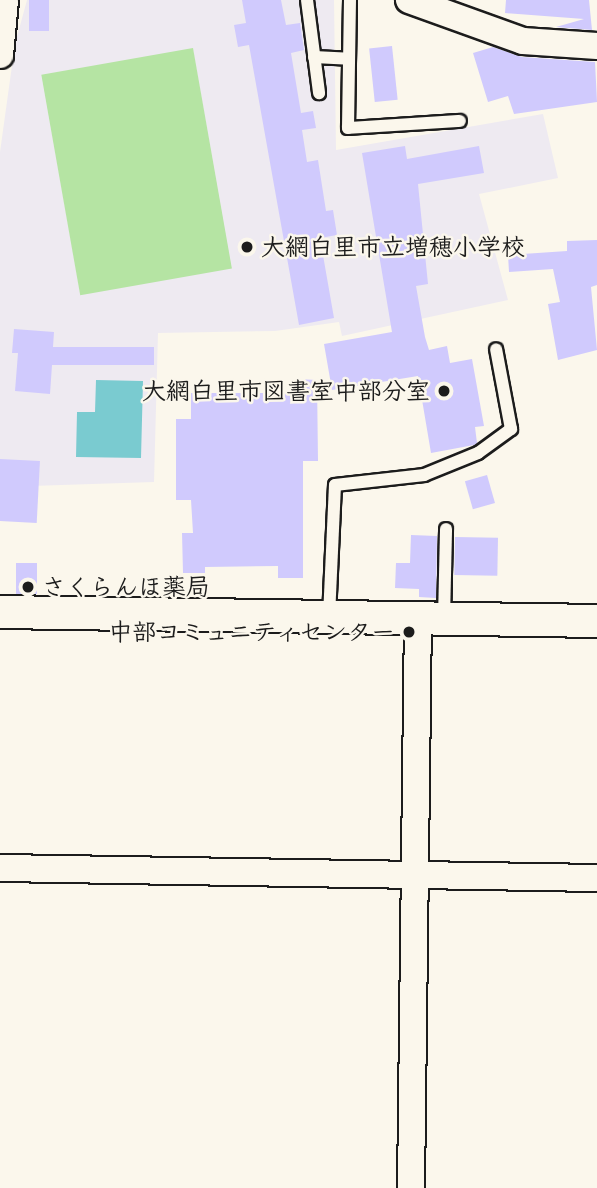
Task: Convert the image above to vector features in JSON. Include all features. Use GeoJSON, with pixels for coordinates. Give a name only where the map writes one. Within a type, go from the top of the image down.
{"type":"FeatureCollection","features":[{"type":"Feature","properties":{"kind":"street"},"geometry":{"type":"LineString","coordinates":[[0,55],[5,0]]}},
{"type":"Feature","properties":{"kind":"street"},"geometry":{"type":"LineString","coordinates":[[409,0],[523,41],[597,46]]}},
{"type":"Feature","properties":{"kind":"street"},"geometry":{"type":"LineString","coordinates":[[0,612],[597,621]]}},
{"type":"Feature","properties":{"kind":"street"},"geometry":{"type":"LineString","coordinates":[[411,1188],[415,873],[431,619]]}},
{"type":"Feature","properties":{"kind":"street"},"geometry":{"type":"LineString","coordinates":[[0,868],[597,878]]}},
{"type":"Feature","properties":{"kind":"lane"},"geometry":{"type":"LineString","coordinates":[[307,0],[319,93]]}},
{"type":"Feature","properties":{"kind":"lane"},"geometry":{"type":"LineString","coordinates":[[350,0],[348,128],[460,121]]}},
{"type":"Feature","properties":{"kind":"lane"},"geometry":{"type":"LineString","coordinates":[[314,57],[349,59]]}},
{"type":"Feature","properties":{"kind":"lane"},"geometry":{"type":"LineString","coordinates":[[329,618],[335,485],[425,475],[478,453],[511,429],[496,349]]}},
{"type":"Feature","properties":{"kind":"lane"},"geometry":{"type":"LineString","coordinates":[[431,619],[446,529]]}},
{"type":"Feature","properties":{"kind":"shaded area","name":"大網白里市立増穂小学校"},"geometry":{"type":"Polygon","coordinates":[[[27,0],[334,0],[336,150],[543,114],[558,178],[479,194],[508,300],[342,336],[339,322],[275,331],[158,333],[154,482],[0,487],[0,152],[15,44],[27,0]]]}},
{"type":"Feature","properties":{"kind":"green space"},"geometry":{"type":"Polygon","coordinates":[[[193,48],[232,269],[80,295],[41,75],[193,48]]]}},
{"type":"Feature","properties":{"kind":"water"},"geometry":{"type":"Polygon","coordinates":[[[96,380],[143,381],[141,458],[76,457],[77,412],[95,412],[96,380]]]}},
{"type":"Feature","properties":{"kind":"building"},"geometry":{"type":"Polygon","coordinates":[[[29,0],[49,0],[49,31],[29,31],[29,0]]]}},
{"type":"Feature","properties":{"kind":"building"},"geometry":{"type":"Polygon","coordinates":[[[242,0],[281,0],[286,25],[300,23],[304,50],[291,53],[301,113],[313,111],[316,128],[302,130],[307,162],[318,160],[326,211],[333,210],[337,235],[320,238],[334,318],[299,325],[249,45],[238,47],[234,25],[246,23],[242,0]]]}},
{"type":"Feature","properties":{"kind":"building"},"geometry":{"type":"Polygon","coordinates":[[[506,0],[589,0],[592,30],[556,27],[584,19],[505,13],[506,0]]]}},
{"type":"Feature","properties":{"kind":"building"},"geometry":{"type":"Polygon","coordinates":[[[392,46],[398,100],[375,102],[369,48],[392,46]]]}},
{"type":"Feature","properties":{"kind":"building"},"geometry":{"type":"Polygon","coordinates":[[[493,47],[522,57],[595,62],[597,102],[514,114],[508,96],[488,102],[473,53],[493,47]]]}},
{"type":"Feature","properties":{"kind":"building"},"geometry":{"type":"Polygon","coordinates":[[[405,146],[407,159],[479,146],[484,173],[418,184],[428,284],[416,286],[425,337],[429,350],[447,346],[450,363],[472,359],[484,426],[475,427],[477,443],[474,445],[431,453],[418,376],[332,390],[324,344],[392,332],[362,153],[405,146]]]}},
{"type":"Feature","properties":{"kind":"building"},"geometry":{"type":"Polygon","coordinates":[[[597,240],[597,285],[591,287],[597,350],[558,360],[548,304],[560,302],[553,269],[509,272],[508,255],[567,251],[567,241],[597,240]]]}},
{"type":"Feature","properties":{"kind":"building"},"geometry":{"type":"Polygon","coordinates":[[[14,329],[54,332],[53,347],[154,347],[154,365],[52,365],[50,394],[15,391],[18,353],[12,353],[14,329]]]}},
{"type":"Feature","properties":{"kind":"building"},"geometry":{"type":"Polygon","coordinates":[[[296,379],[317,380],[318,461],[303,461],[303,578],[278,578],[278,566],[205,567],[205,573],[183,573],[182,533],[193,533],[191,500],[176,500],[176,419],[191,419],[191,393],[296,393],[296,379]]]}},
{"type":"Feature","properties":{"kind":"building"},"geometry":{"type":"Polygon","coordinates":[[[0,459],[40,461],[37,523],[0,521],[0,459]]]}},
{"type":"Feature","properties":{"kind":"building"},"geometry":{"type":"Polygon","coordinates":[[[487,475],[495,503],[473,509],[465,481],[487,475]]]}},
{"type":"Feature","properties":{"kind":"building"},"geometry":{"type":"Polygon","coordinates":[[[411,535],[437,536],[436,598],[419,597],[419,589],[395,588],[396,563],[410,563],[411,535]]]}},
{"type":"Feature","properties":{"kind":"building"},"geometry":{"type":"Polygon","coordinates":[[[455,537],[498,538],[497,576],[454,575],[455,537]]]}},
{"type":"Feature","properties":{"kind":"building"},"geometry":{"type":"Polygon","coordinates":[[[16,563],[37,563],[37,594],[16,594],[16,563]]]}},
{"type":"Feature","properties":{"kind":"place","name":"大網白里市立増穂小学校"},"geometry":{"type":"Point","coordinates":[247,247]}},
{"type":"Feature","properties":{"kind":"place","name":"大網白里市図書室中部分室"},"geometry":{"type":"Point","coordinates":[444,391]}},
{"type":"Feature","properties":{"kind":"place","name":"さくらんほ薬局"},"geometry":{"type":"Point","coordinates":[28,587]}},
{"type":"Feature","properties":{"kind":"place","name":"中部コミュニティセンター"},"geometry":{"type":"Point","coordinates":[409,632]}}]}
